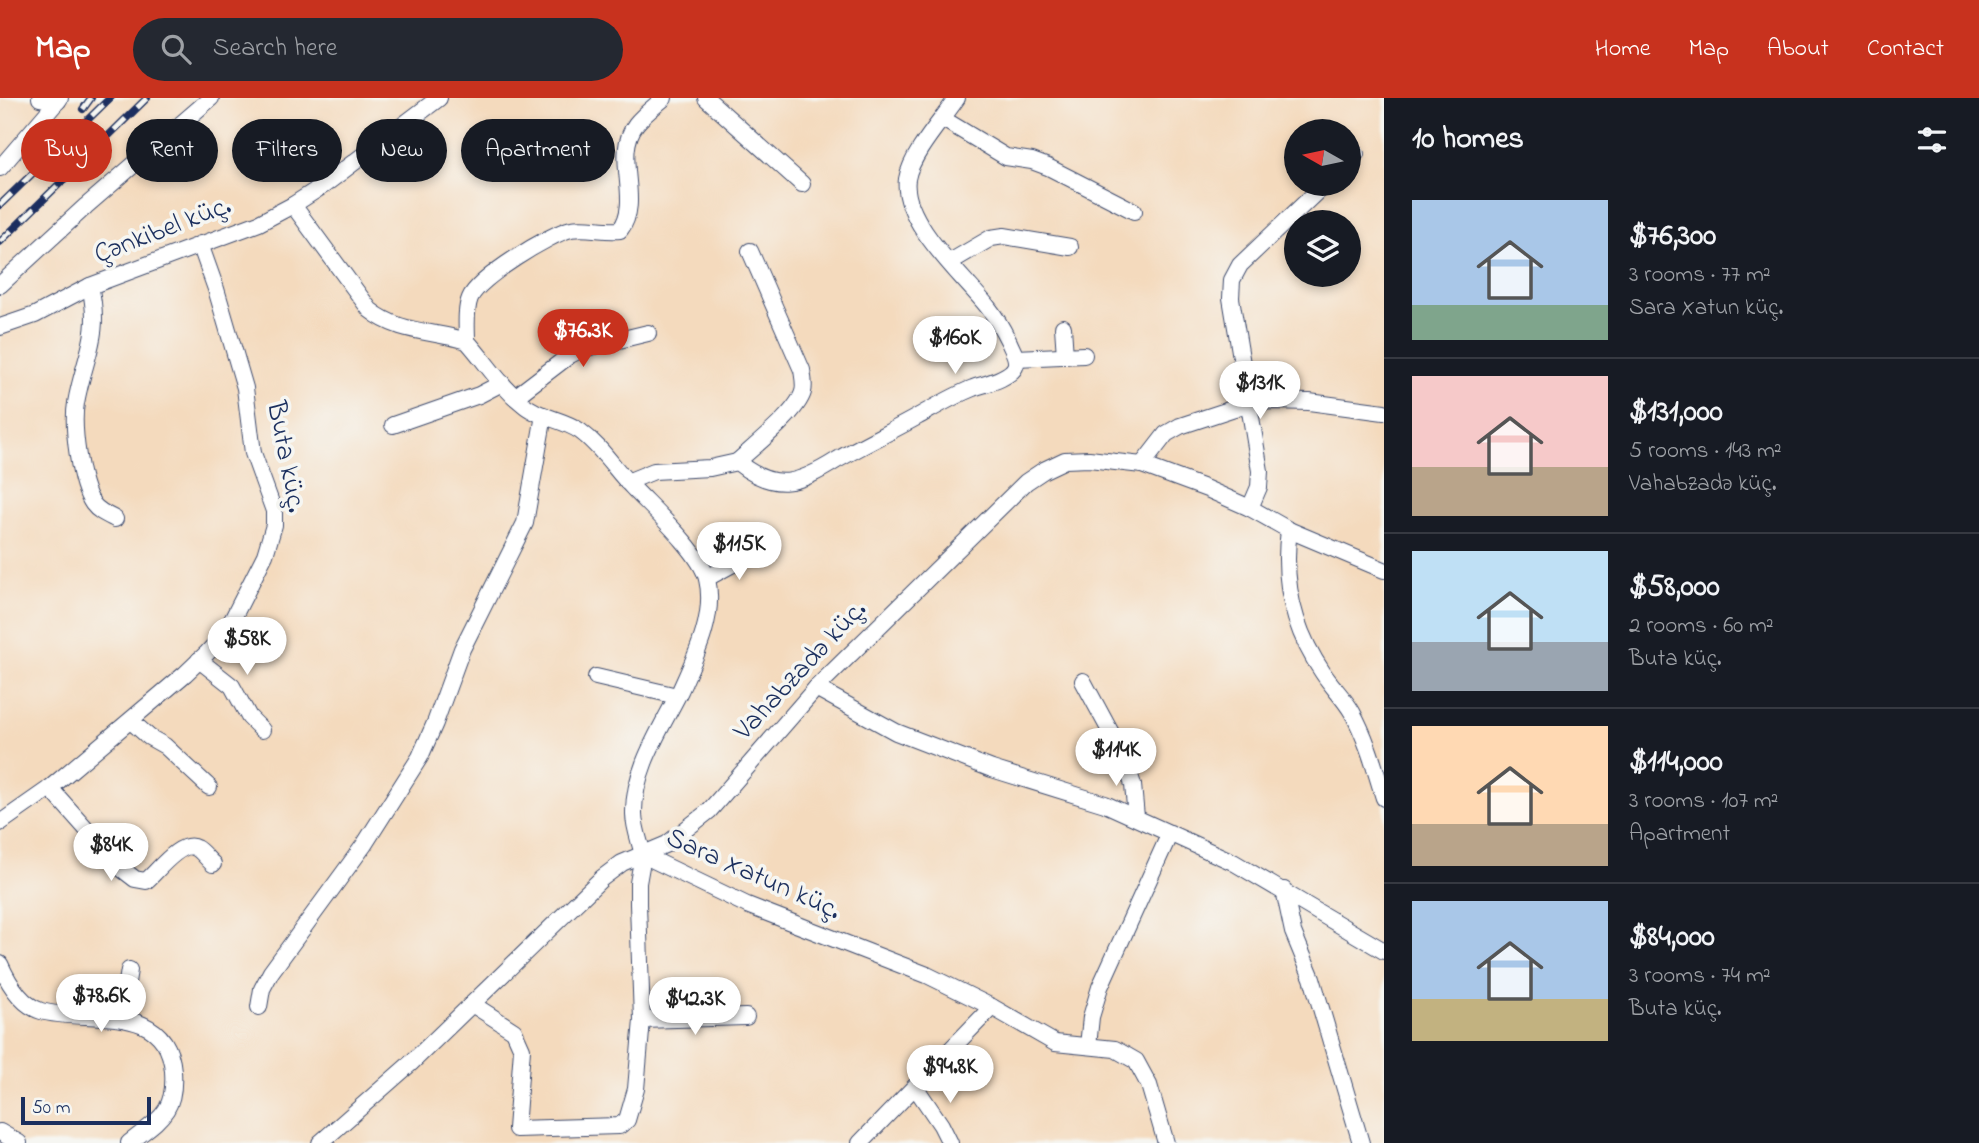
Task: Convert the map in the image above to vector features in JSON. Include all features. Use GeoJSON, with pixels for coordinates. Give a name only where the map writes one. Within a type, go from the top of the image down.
{"type":"FeatureCollection","features":[{"type":"Feature","properties":{"kind":"street"},"geometry":{"type":"LineString","coordinates":[[40,98],[59,99]]}},
{"type":"Feature","properties":{"kind":"street"},"geometry":{"type":"LineString","coordinates":[[0,285],[211,98]]}},
{"type":"Feature","properties":{"kind":"street","name":"Çənkibel küç."},"geometry":{"type":"LineString","coordinates":[[0,327],[35,315],[90,286],[259,223],[324,185],[439,98]]}},
{"type":"Feature","properties":{"kind":"street"},"geometry":{"type":"LineString","coordinates":[[467,341],[469,300],[477,286],[490,276],[523,254],[572,229],[620,230],[629,209],[627,141],[635,125],[664,98]]}},
{"type":"Feature","properties":{"kind":"street"},"geometry":{"type":"LineString","coordinates":[[737,462],[752,474],[768,481],[809,478],[967,390],[1008,374],[1015,368],[1016,358],[989,308],[929,237],[909,198],[907,179],[917,156],[957,98]]}},
{"type":"Feature","properties":{"kind":"street"},"geometry":{"type":"LineString","coordinates":[[0,168],[59,99]]}},
{"type":"Feature","properties":{"kind":"street"},"geometry":{"type":"LineString","coordinates":[[715,100],[802,184]]}},
{"type":"Feature","properties":{"kind":"street"},"geometry":{"type":"LineString","coordinates":[[943,119],[1006,157],[1032,161],[1048,167],[1134,211]]}},
{"type":"Feature","properties":{"kind":"street"},"geometry":{"type":"LineString","coordinates":[[1251,508],[1259,487],[1260,471],[1231,298],[1232,280],[1240,265],[1312,196]]}},
{"type":"Feature","properties":{"kind":"street"},"geometry":{"type":"LineString","coordinates":[[293,205],[370,310],[384,322],[467,341],[524,406],[566,423],[600,448],[627,482],[667,523],[696,559],[707,578],[753,553]]}},
{"type":"Feature","properties":{"kind":"street"},"geometry":{"type":"LineString","coordinates":[[950,262],[991,238],[1004,236],[1070,247]]}},
{"type":"Feature","properties":{"kind":"street","name":"Buta küç."},"geometry":{"type":"LineString","coordinates":[[0,823],[50,788],[131,721],[225,634],[265,555],[274,525],[274,511],[253,453],[245,388],[200,244]]}},
{"type":"Feature","properties":{"kind":"street"},"geometry":{"type":"LineString","coordinates":[[627,482],[654,471],[710,468],[737,462],[800,401],[804,389],[802,370],[750,251]]}},
{"type":"Feature","properties":{"kind":"street"},"geometry":{"type":"LineString","coordinates":[[90,286],[96,319],[75,407],[76,433],[88,497],[95,507],[115,519]]}},
{"type":"Feature","properties":{"kind":"street"},"geometry":{"type":"LineString","coordinates":[[1063,327],[1065,356]]}},
{"type":"Feature","properties":{"kind":"street"},"geometry":{"type":"LineString","coordinates":[[515,397],[570,355],[582,349],[648,333]]}},
{"type":"Feature","properties":{"kind":"street"},"geometry":{"type":"LineString","coordinates":[[1016,358],[1084,355]]}},
{"type":"Feature","properties":{"kind":"street"},"geometry":{"type":"LineString","coordinates":[[393,425],[479,395],[502,383]]}},
{"type":"Feature","properties":{"kind":"street"},"geometry":{"type":"LineString","coordinates":[[1142,465],[1166,434],[1180,426],[1250,403],[1309,402],[1384,412]]}},
{"type":"Feature","properties":{"kind":"street"},"geometry":{"type":"LineString","coordinates":[[259,1007],[262,989],[271,972],[365,845],[420,757],[462,649],[525,523],[544,415]]}},
{"type":"Feature","properties":{"kind":"street","name":"Vahabzadə küç."},"geometry":{"type":"LineString","coordinates":[[320,1143],[411,1063],[602,878],[622,863],[667,844],[709,811],[816,688],[1026,482],[1044,470],[1065,460],[1089,459],[1142,465],[1251,508],[1289,530],[1384,570]]}},
{"type":"Feature","properties":{"kind":"street"},"geometry":{"type":"LineString","coordinates":[[1289,530],[1285,559],[1287,585],[1305,641],[1322,672],[1351,711],[1367,742],[1384,798]]}},
{"type":"Feature","properties":{"kind":"street","name":"Sara Xatun küç."},"geometry":{"type":"LineString","coordinates":[[707,578],[709,605],[693,664],[645,762],[635,795],[634,817],[643,855],[747,905],[927,975],[992,1007],[1055,1043],[1115,1049],[1136,1061],[1149,1085],[1166,1143]]}},
{"type":"Feature","properties":{"kind":"street"},"geometry":{"type":"LineString","coordinates":[[199,660],[232,686],[249,717],[262,730]]}},
{"type":"Feature","properties":{"kind":"street"},"geometry":{"type":"LineString","coordinates":[[596,677],[677,696]]}},
{"type":"Feature","properties":{"kind":"street"},"geometry":{"type":"LineString","coordinates":[[1083,681],[1124,758],[1133,785],[1136,817]]}},
{"type":"Feature","properties":{"kind":"street"},"geometry":{"type":"LineString","coordinates":[[816,688],[896,732],[992,769],[1105,804],[1136,817],[1233,862],[1384,951]]}},
{"type":"Feature","properties":{"kind":"street"},"geometry":{"type":"LineString","coordinates":[[131,721],[149,737],[165,746],[209,787]]}},
{"type":"Feature","properties":{"kind":"street"},"geometry":{"type":"LineString","coordinates":[[50,788],[122,869],[135,879],[146,881],[178,849],[187,845],[194,846],[213,864]]}},
{"type":"Feature","properties":{"kind":"street"},"geometry":{"type":"LineString","coordinates":[[1088,1046],[1091,1017],[1100,986],[1170,833]]}},
{"type":"Feature","properties":{"kind":"street"},"geometry":{"type":"LineString","coordinates":[[472,1004],[514,1031],[522,1049],[515,1136],[618,1126],[627,1120],[636,1090],[642,1020],[638,883],[643,855]]}},
{"type":"Feature","properties":{"kind":"street"},"geometry":{"type":"LineString","coordinates":[[1284,890],[1285,907],[1312,978],[1361,1143]]}},
{"type":"Feature","properties":{"kind":"street"},"geometry":{"type":"LineString","coordinates":[[1,968],[15,992],[41,1011],[121,1018],[146,1026],[159,1036],[172,1065],[174,1084],[171,1103],[162,1117],[129,1143]]}},
{"type":"Feature","properties":{"kind":"street"},"geometry":{"type":"LineString","coordinates":[[121,1018],[129,970]]}},
{"type":"Feature","properties":{"kind":"street"},"geometry":{"type":"LineString","coordinates":[[860,1143],[992,1007]]}},
{"type":"Feature","properties":{"kind":"street"},"geometry":{"type":"LineString","coordinates":[[642,1020],[746,1017]]}},
{"type":"Feature","properties":{"kind":"street"},"geometry":{"type":"LineString","coordinates":[[915,1088],[950,1143]]}},
{"type":"Feature","properties":{"kind":"street"},"geometry":{"type":"LineString","coordinates":[[0,1132],[19,1143]]}},
{"type":"Feature","properties":{"kind":"railway"},"geometry":{"type":"LineString","coordinates":[[83,109],[91,98]]}},
{"type":"Feature","properties":{"kind":"railway"},"geometry":{"type":"LineString","coordinates":[[0,205],[110,98]]}},
{"type":"Feature","properties":{"kind":"railway"},"geometry":{"type":"LineString","coordinates":[[0,242],[147,98]]}}]}
